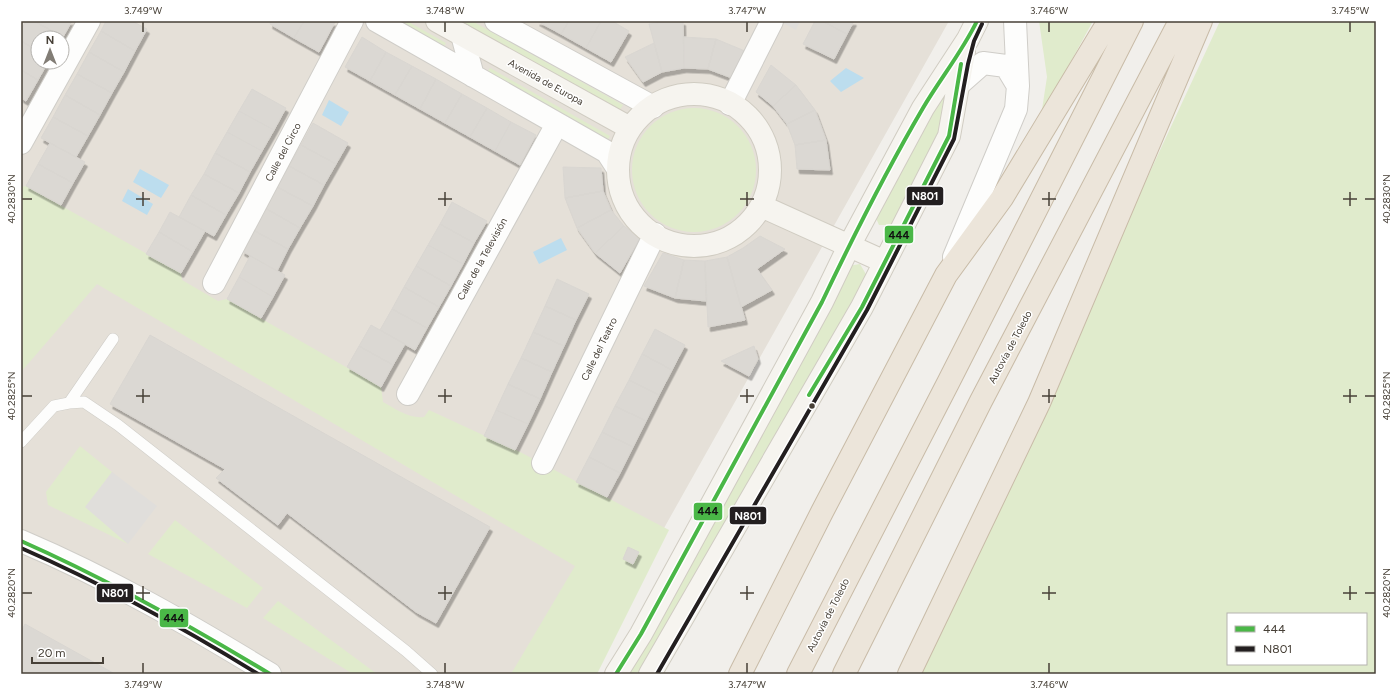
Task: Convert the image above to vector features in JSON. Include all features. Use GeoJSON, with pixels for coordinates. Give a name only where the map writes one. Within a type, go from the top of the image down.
{"type":"FeatureCollection","features":[{"type":"Feature","properties":{"kind":"highway"},"geometry":{"type":"LineString","coordinates":[[740,674],[822,512],[946,275],[1002,198],[1109,21]]}},
{"type":"Feature","properties":{"kind":"highway","name":"Autovía de Toledo"},"geometry":{"type":"LineString","coordinates":[[798,674],[1132,21]]}},
{"type":"Feature","properties":{"kind":"highway","name":"Autovía de Toledo"},"geometry":{"type":"LineString","coordinates":[[844,674],[982,401],[1180,21]]}},
{"type":"Feature","properties":{"kind":"highway"},"geometry":{"type":"LineString","coordinates":[[909,674],[1038,403],[1201,21]]}},
{"type":"Feature","properties":{"kind":"street"},"geometry":{"type":"LineString","coordinates":[[21,143],[89,21]]}},
{"type":"Feature","properties":{"kind":"street","name":"Calle del Circo"},"geometry":{"type":"LineString","coordinates":[[214,283],[352,21]]}},
{"type":"Feature","properties":{"kind":"street"},"geometry":{"type":"LineString","coordinates":[[377,21],[607,152],[618,169]]}},
{"type":"Feature","properties":{"kind":"street","name":"Avenida de Europa"},"geometry":{"type":"LineString","coordinates":[[437,21],[630,128]]}},
{"type":"Feature","properties":{"kind":"street"},"geometry":{"type":"LineString","coordinates":[[496,21],[653,107]]}},
{"type":"Feature","properties":{"kind":"street"},"geometry":{"type":"LineString","coordinates":[[730,104],[772,21]]}},
{"type":"Feature","properties":{"kind":"street"},"geometry":{"type":"LineString","coordinates":[[946,275],[1016,109],[1018,86],[1015,21]]}},
{"type":"Feature","properties":{"kind":"street"},"geometry":{"type":"LineString","coordinates":[[650,674],[862,307],[950,136],[958,85],[972,30]]}},
{"type":"Feature","properties":{"kind":"street"},"geometry":{"type":"LineString","coordinates":[[616,674],[660,600],[822,302],[849,246],[923,108],[972,30]]}},
{"type":"Feature","properties":{"kind":"street"},"geometry":{"type":"LineString","coordinates":[[462,35],[473,76]]}},
{"type":"Feature","properties":{"kind":"street"},"geometry":{"type":"LineString","coordinates":[[958,85],[983,63],[1006,66],[1018,86]]}},
{"type":"Feature","properties":{"kind":"street"},"geometry":{"type":"LineString","coordinates":[[690,94],[709,95],[730,104],[747,115],[758,128],[765,143],[770,167],[770,181],[766,195],[746,225],[729,237],[716,242],[689,246],[665,240],[640,223],[628,207],[620,187],[618,169],[620,152],[630,128],[653,107],[678,96],[690,94]]}},
{"type":"Feature","properties":{"kind":"street","name":"Calle de la Televisión"},"geometry":{"type":"LineString","coordinates":[[408,394],[557,124]]}},
{"type":"Feature","properties":{"kind":"street"},"geometry":{"type":"LineString","coordinates":[[760,206],[885,262]]}},
{"type":"Feature","properties":{"kind":"street","name":"Calle del Teatro"},"geometry":{"type":"LineString","coordinates":[[542,463],[655,234]]}},
{"type":"Feature","properties":{"kind":"street"},"geometry":{"type":"LineString","coordinates":[[21,541],[89,573],[208,636],[270,674]]}},
{"type":"Feature","properties":{"kind":"lane"},"geometry":{"type":"LineString","coordinates":[[70,403],[113,339]]}},
{"type":"Feature","properties":{"kind":"lane"},"geometry":{"type":"LineString","coordinates":[[21,442],[54,406],[84,402],[118,425],[406,651],[432,674]]}},
{"type":"Feature","properties":{"kind":"shaded area"},"geometry":{"type":"Polygon","coordinates":[[[21,21],[949,21],[582,674],[21,674],[21,21]]]}},
{"type":"Feature","properties":{"kind":"shaded area"},"geometry":{"type":"Polygon","coordinates":[[[781,21],[800,21],[796,30],[781,21]]]}},
{"type":"Feature","properties":{"kind":"shaded area"},"geometry":{"type":"Polygon","coordinates":[[[112,472],[157,506],[128,544],[85,507],[112,472]]]}},
{"type":"Feature","properties":{"kind":"green space"},"geometry":{"type":"Polygon","coordinates":[[[394,21],[407,21],[446,43],[443,48],[394,21]]]}},
{"type":"Feature","properties":{"kind":"green space"},"geometry":{"type":"Polygon","coordinates":[[[459,21],[472,21],[623,105],[619,111],[459,21]]]}},
{"type":"Feature","properties":{"kind":"green space"},"geometry":{"type":"Polygon","coordinates":[[[1039,21],[1093,21],[1041,116],[1047,77],[1039,21]]]}},
{"type":"Feature","properties":{"kind":"green space"},"geometry":{"type":"Polygon","coordinates":[[[1220,21],[1376,21],[1376,674],[917,674],[1220,21]]]}},
{"type":"Feature","properties":{"kind":"green space"},"geometry":{"type":"Polygon","coordinates":[[[490,68],[610,136],[607,141],[486,74],[490,68]]]}},
{"type":"Feature","properties":{"kind":"green space"},"geometry":{"type":"Polygon","coordinates":[[[948,79],[940,134],[894,225],[879,225],[875,216],[948,79]]]}},
{"type":"Feature","properties":{"kind":"green space"},"geometry":{"type":"Polygon","coordinates":[[[694,108],[706,109],[718,113],[728,118],[738,126],[746,136],[751,146],[755,158],[755,182],[751,194],[746,204],[738,214],[728,222],[718,227],[706,231],[694,232],[682,231],[670,227],[660,222],[650,214],[642,204],[637,194],[633,182],[632,170],[633,158],[637,146],[642,136],[650,126],[660,118],[670,113],[682,109],[694,108]]]}},
{"type":"Feature","properties":{"kind":"green space"},"geometry":{"type":"Polygon","coordinates":[[[26,186],[181,273],[182,280],[218,301],[227,299],[381,387],[383,402],[408,415],[418,417],[424,417],[429,410],[520,452],[669,530],[597,674],[511,674],[575,566],[97,284],[21,372],[21,187],[26,186]]]}},
{"type":"Feature","properties":{"kind":"green space"},"geometry":{"type":"Polygon","coordinates":[[[860,264],[867,276],[639,672],[624,674],[848,266],[860,264]]]}},
{"type":"Feature","properties":{"kind":"green space"},"geometry":{"type":"Polygon","coordinates":[[[80,446],[112,472],[86,507],[128,544],[48,505],[46,492],[80,446]]]}},
{"type":"Feature","properties":{"kind":"green space"},"geometry":{"type":"Polygon","coordinates":[[[175,520],[263,588],[247,608],[148,554],[175,520]]]}},
{"type":"Feature","properties":{"kind":"green space"},"geometry":{"type":"Polygon","coordinates":[[[278,601],[377,674],[353,674],[263,618],[278,601]]]}},
{"type":"Feature","properties":{"kind":"water"},"geometry":{"type":"Polygon","coordinates":[[[846,68],[864,78],[841,92],[830,81],[846,68]]]}},
{"type":"Feature","properties":{"kind":"water"},"geometry":{"type":"Polygon","coordinates":[[[329,100],[349,112],[341,126],[322,115],[329,100]]]}},
{"type":"Feature","properties":{"kind":"water"},"geometry":{"type":"Polygon","coordinates":[[[140,169],[169,185],[161,198],[133,182],[140,169]]]}},
{"type":"Feature","properties":{"kind":"water"},"geometry":{"type":"Polygon","coordinates":[[[128,189],[153,204],[147,215],[122,201],[128,189]]]}},
{"type":"Feature","properties":{"kind":"water"},"geometry":{"type":"Polygon","coordinates":[[[561,238],[567,250],[539,264],[533,252],[561,238]]]}},
{"type":"Feature","properties":{"kind":"building"},"geometry":{"type":"Polygon","coordinates":[[[26,21],[34,21],[50,30],[30,30],[30,46],[21,41],[21,30],[26,21]]]}},
{"type":"Feature","properties":{"kind":"building"},"geometry":{"type":"Polygon","coordinates":[[[34,21],[72,21],[67,30],[50,30],[34,21]]]}},
{"type":"Feature","properties":{"kind":"building"},"geometry":{"type":"Polygon","coordinates":[[[106,21],[132,21],[147,29],[135,51],[101,31],[106,21]]]}},
{"type":"Feature","properties":{"kind":"building"},"geometry":{"type":"Polygon","coordinates":[[[271,21],[304,21],[294,38],[270,24],[271,21]]]}},
{"type":"Feature","properties":{"kind":"building"},"geometry":{"type":"Polygon","coordinates":[[[304,21],[335,22],[319,52],[294,38],[304,21]]]}},
{"type":"Feature","properties":{"kind":"building"},"geometry":{"type":"Polygon","coordinates":[[[537,21],[569,21],[561,34],[537,21]]]}},
{"type":"Feature","properties":{"kind":"building"},"geometry":{"type":"Polygon","coordinates":[[[569,21],[601,21],[586,48],[561,34],[569,21]]]}},
{"type":"Feature","properties":{"kind":"building"},"geometry":{"type":"Polygon","coordinates":[[[601,21],[612,21],[629,31],[611,62],[586,48],[601,21]]]}},
{"type":"Feature","properties":{"kind":"building"},"geometry":{"type":"Polygon","coordinates":[[[667,21],[683,21],[684,68],[662,72],[649,24],[667,21]]]}},
{"type":"Feature","properties":{"kind":"building"},"geometry":{"type":"Polygon","coordinates":[[[815,21],[822,21],[847,34],[834,59],[803,44],[815,21]]]}},
{"type":"Feature","properties":{"kind":"building"},"geometry":{"type":"Polygon","coordinates":[[[822,21],[854,21],[847,34],[822,21]]]}},
{"type":"Feature","properties":{"kind":"building"},"geometry":{"type":"Polygon","coordinates":[[[101,31],[135,51],[124,72],[89,52],[101,31]]]}},
{"type":"Feature","properties":{"kind":"building"},"geometry":{"type":"Polygon","coordinates":[[[362,37],[386,52],[370,81],[345,67],[362,37]]]}},
{"type":"Feature","properties":{"kind":"building"},"geometry":{"type":"Polygon","coordinates":[[[684,37],[716,39],[708,69],[684,68],[684,37]]]}},
{"type":"Feature","properties":{"kind":"building"},"geometry":{"type":"Polygon","coordinates":[[[716,39],[745,51],[732,78],[708,69],[716,39]]]}},
{"type":"Feature","properties":{"kind":"building"},"geometry":{"type":"Polygon","coordinates":[[[21,41],[30,46],[30,70],[44,70],[38,80],[21,70],[21,41]]]}},
{"type":"Feature","properties":{"kind":"building"},"geometry":{"type":"Polygon","coordinates":[[[654,43],[662,72],[643,82],[625,57],[654,43]]]}},
{"type":"Feature","properties":{"kind":"building"},"geometry":{"type":"Polygon","coordinates":[[[89,52],[124,72],[112,93],[77,74],[89,52]]]}},
{"type":"Feature","properties":{"kind":"building"},"geometry":{"type":"Polygon","coordinates":[[[386,52],[412,66],[395,95],[370,81],[386,52]]]}},
{"type":"Feature","properties":{"kind":"building"},"geometry":{"type":"Polygon","coordinates":[[[771,65],[796,85],[773,106],[756,92],[771,65]]]}},
{"type":"Feature","properties":{"kind":"building"},"geometry":{"type":"Polygon","coordinates":[[[412,66],[436,79],[420,109],[395,95],[412,66]]]}},
{"type":"Feature","properties":{"kind":"building"},"geometry":{"type":"Polygon","coordinates":[[[21,70],[38,80],[26,101],[21,98],[21,70]]]}},
{"type":"Feature","properties":{"kind":"building"},"geometry":{"type":"Polygon","coordinates":[[[77,74],[112,93],[100,115],[65,95],[77,74]]]}},
{"type":"Feature","properties":{"kind":"building"},"geometry":{"type":"Polygon","coordinates":[[[436,79],[462,94],[445,123],[420,109],[436,79]]]}},
{"type":"Feature","properties":{"kind":"building"},"geometry":{"type":"Polygon","coordinates":[[[796,85],[815,110],[787,124],[773,106],[796,85]]]}},
{"type":"Feature","properties":{"kind":"building"},"geometry":{"type":"Polygon","coordinates":[[[252,89],[286,108],[274,130],[239,111],[252,89]]]}},
{"type":"Feature","properties":{"kind":"building"},"geometry":{"type":"Polygon","coordinates":[[[462,94],[487,108],[470,137],[445,123],[462,94]]]}},
{"type":"Feature","properties":{"kind":"building"},"geometry":{"type":"Polygon","coordinates":[[[65,95],[100,115],[88,136],[53,117],[65,95]]]}},
{"type":"Feature","properties":{"kind":"building"},"geometry":{"type":"Polygon","coordinates":[[[487,108],[511,122],[495,151],[470,137],[487,108]]]}},
{"type":"Feature","properties":{"kind":"building"},"geometry":{"type":"Polygon","coordinates":[[[815,110],[826,140],[795,145],[787,124],[815,110]]]}},
{"type":"Feature","properties":{"kind":"building"},"geometry":{"type":"Polygon","coordinates":[[[239,111],[274,130],[262,151],[227,132],[239,111]]]}},
{"type":"Feature","properties":{"kind":"building"},"geometry":{"type":"Polygon","coordinates":[[[53,117],[88,136],[76,157],[41,138],[53,117]]]}},
{"type":"Feature","properties":{"kind":"building"},"geometry":{"type":"Polygon","coordinates":[[[511,122],[536,135],[520,165],[495,151],[511,122]]]}},
{"type":"Feature","properties":{"kind":"building"},"geometry":{"type":"Polygon","coordinates":[[[313,123],[348,143],[336,164],[301,145],[313,123]]]}},
{"type":"Feature","properties":{"kind":"building"},"geometry":{"type":"Polygon","coordinates":[[[227,132],[262,151],[250,172],[215,153],[227,132]]]}},
{"type":"Feature","properties":{"kind":"building"},"geometry":{"type":"Polygon","coordinates":[[[826,140],[830,170],[797,169],[795,145],[826,140]]]}},
{"type":"Feature","properties":{"kind":"building"},"geometry":{"type":"Polygon","coordinates":[[[50,143],[85,162],[73,183],[38,164],[50,143]]]}},
{"type":"Feature","properties":{"kind":"building"},"geometry":{"type":"Polygon","coordinates":[[[301,145],[336,164],[324,185],[289,166],[301,145]]]}},
{"type":"Feature","properties":{"kind":"building"},"geometry":{"type":"Polygon","coordinates":[[[215,153],[250,172],[239,193],[204,174],[215,153]]]}},
{"type":"Feature","properties":{"kind":"building"},"geometry":{"type":"Polygon","coordinates":[[[38,164],[73,183],[61,205],[26,186],[38,164]]]}},
{"type":"Feature","properties":{"kind":"building"},"geometry":{"type":"Polygon","coordinates":[[[289,166],[324,185],[313,206],[277,187],[289,166]]]}},
{"type":"Feature","properties":{"kind":"building"},"geometry":{"type":"Polygon","coordinates":[[[563,167],[601,168],[603,191],[565,198],[563,167]]]}},
{"type":"Feature","properties":{"kind":"building"},"geometry":{"type":"Polygon","coordinates":[[[204,174],[239,193],[226,215],[191,195],[204,174]]]}},
{"type":"Feature","properties":{"kind":"building"},"geometry":{"type":"Polygon","coordinates":[[[277,187],[313,206],[300,228],[265,208],[277,187]]]}},
{"type":"Feature","properties":{"kind":"building"},"geometry":{"type":"Polygon","coordinates":[[[603,191],[611,210],[577,228],[565,198],[603,191]]]}},
{"type":"Feature","properties":{"kind":"building"},"geometry":{"type":"Polygon","coordinates":[[[191,195],[226,215],[214,236],[179,217],[191,195]]]}},
{"type":"Feature","properties":{"kind":"building"},"geometry":{"type":"Polygon","coordinates":[[[452,202],[487,221],[474,243],[440,224],[452,202]]]}},
{"type":"Feature","properties":{"kind":"building"},"geometry":{"type":"Polygon","coordinates":[[[265,208],[300,228],[288,249],[253,230],[265,208]]]}},
{"type":"Feature","properties":{"kind":"building"},"geometry":{"type":"Polygon","coordinates":[[[611,210],[624,226],[595,253],[577,228],[611,210]]]}},
{"type":"Feature","properties":{"kind":"building"},"geometry":{"type":"Polygon","coordinates":[[[170,212],[205,231],[193,252],[159,232],[170,212]]]}},
{"type":"Feature","properties":{"kind":"building"},"geometry":{"type":"Polygon","coordinates":[[[440,224],[474,243],[463,264],[428,245],[440,224]]]}},
{"type":"Feature","properties":{"kind":"building"},"geometry":{"type":"Polygon","coordinates":[[[624,226],[640,238],[620,273],[595,253],[624,226]]]}},
{"type":"Feature","properties":{"kind":"building"},"geometry":{"type":"Polygon","coordinates":[[[253,230],[288,249],[277,271],[242,251],[253,230]]]}},
{"type":"Feature","properties":{"kind":"building"},"geometry":{"type":"Polygon","coordinates":[[[159,232],[193,252],[181,273],[146,254],[159,232]]]}},
{"type":"Feature","properties":{"kind":"building"},"geometry":{"type":"Polygon","coordinates":[[[760,236],[785,249],[757,269],[772,290],[741,307],[727,257],[760,236]]]}},
{"type":"Feature","properties":{"kind":"building"},"geometry":{"type":"Polygon","coordinates":[[[428,245],[463,264],[451,286],[416,266],[428,245]]]}},
{"type":"Feature","properties":{"kind":"building"},"geometry":{"type":"Polygon","coordinates":[[[663,253],[684,260],[675,298],[644,286],[663,253]]]}},
{"type":"Feature","properties":{"kind":"building"},"geometry":{"type":"Polygon","coordinates":[[[250,256],[285,275],[273,297],[239,277],[250,256]]]}},
{"type":"Feature","properties":{"kind":"building"},"geometry":{"type":"Polygon","coordinates":[[[727,257],[745,320],[708,327],[705,261],[727,257]]]}},
{"type":"Feature","properties":{"kind":"building"},"geometry":{"type":"Polygon","coordinates":[[[684,260],[705,261],[706,301],[675,298],[684,260]]]}},
{"type":"Feature","properties":{"kind":"building"},"geometry":{"type":"Polygon","coordinates":[[[416,266],[451,286],[439,307],[404,287],[416,266]]]}},
{"type":"Feature","properties":{"kind":"building"},"geometry":{"type":"Polygon","coordinates":[[[239,277],[273,297],[261,318],[227,299],[239,277]]]}},
{"type":"Feature","properties":{"kind":"building"},"geometry":{"type":"Polygon","coordinates":[[[557,279],[589,294],[576,320],[545,306],[557,279]]]}},
{"type":"Feature","properties":{"kind":"building"},"geometry":{"type":"Polygon","coordinates":[[[404,287],[439,307],[427,328],[392,309],[404,287]]]}},
{"type":"Feature","properties":{"kind":"building"},"geometry":{"type":"Polygon","coordinates":[[[545,306],[576,320],[564,346],[533,332],[545,306]]]}},
{"type":"Feature","properties":{"kind":"building"},"geometry":{"type":"Polygon","coordinates":[[[392,309],[427,328],[415,350],[380,330],[392,309]]]}},
{"type":"Feature","properties":{"kind":"building"},"geometry":{"type":"Polygon","coordinates":[[[371,325],[405,344],[393,365],[359,346],[371,325]]]}},
{"type":"Feature","properties":{"kind":"building"},"geometry":{"type":"Polygon","coordinates":[[[655,329],[685,345],[672,370],[642,354],[655,329]]]}},
{"type":"Feature","properties":{"kind":"building"},"geometry":{"type":"Polygon","coordinates":[[[533,332],[564,346],[552,372],[521,358],[533,332]]]}},
{"type":"Feature","properties":{"kind":"building"},"geometry":{"type":"Polygon","coordinates":[[[150,335],[490,527],[436,623],[416,612],[287,513],[278,525],[216,478],[225,469],[110,404],[150,335]]]}},
{"type":"Feature","properties":{"kind":"building"},"geometry":{"type":"Polygon","coordinates":[[[359,346],[393,365],[381,387],[347,367],[359,346]]]}},
{"type":"Feature","properties":{"kind":"building"},"geometry":{"type":"Polygon","coordinates":[[[754,346],[758,359],[749,376],[721,361],[754,346]]]}},
{"type":"Feature","properties":{"kind":"building"},"geometry":{"type":"Polygon","coordinates":[[[642,354],[672,370],[659,395],[629,380],[642,354]]]}},
{"type":"Feature","properties":{"kind":"building"},"geometry":{"type":"Polygon","coordinates":[[[521,358],[552,372],[540,399],[508,384],[521,358]]]}},
{"type":"Feature","properties":{"kind":"building"},"geometry":{"type":"Polygon","coordinates":[[[629,380],[659,395],[646,421],[615,406],[629,380]]]}},
{"type":"Feature","properties":{"kind":"building"},"geometry":{"type":"Polygon","coordinates":[[[508,384],[540,399],[528,424],[496,410],[508,384]]]}},
{"type":"Feature","properties":{"kind":"building"},"geometry":{"type":"Polygon","coordinates":[[[615,406],[646,421],[633,447],[602,432],[615,406]]]}},
{"type":"Feature","properties":{"kind":"building"},"geometry":{"type":"Polygon","coordinates":[[[496,410],[528,424],[515,450],[484,436],[496,410]]]}},
{"type":"Feature","properties":{"kind":"building"},"geometry":{"type":"Polygon","coordinates":[[[602,432],[633,447],[620,473],[589,457],[602,432]]]}},
{"type":"Feature","properties":{"kind":"building"},"geometry":{"type":"Polygon","coordinates":[[[589,457],[620,473],[607,497],[576,482],[589,457]]]}},
{"type":"Feature","properties":{"kind":"building"},"geometry":{"type":"Polygon","coordinates":[[[628,547],[639,552],[633,564],[623,559],[628,547]]]}},
{"type":"Feature","properties":{"kind":"building"},"geometry":{"type":"Polygon","coordinates":[[[25,624],[115,674],[21,674],[21,632],[25,624]]]}},
{"type":"Feature","properties":{"kind":"transit line","name":"444"},"geometry":{"type":"LineString","coordinates":[[616,674],[641,634],[822,302],[896,156],[923,108],[965,44],[977,21]]}},
{"type":"Feature","properties":{"kind":"transit line","name":"N801"},"geometry":{"type":"LineString","coordinates":[[657,674],[867,310],[954,139],[968,64],[974,41],[982,24]]}},
{"type":"Feature","properties":{"kind":"transit line","name":"444"},"geometry":{"type":"LineString","coordinates":[[809,395],[862,307],[949,136],[961,64]]}},
{"type":"Feature","properties":{"kind":"transit line","name":"444"},"geometry":{"type":"LineString","coordinates":[[21,541],[85,571],[147,603],[270,674]]}},
{"type":"Feature","properties":{"kind":"transit line","name":"N801"},"geometry":{"type":"LineString","coordinates":[[21,548],[112,591],[258,674]]}}]}
